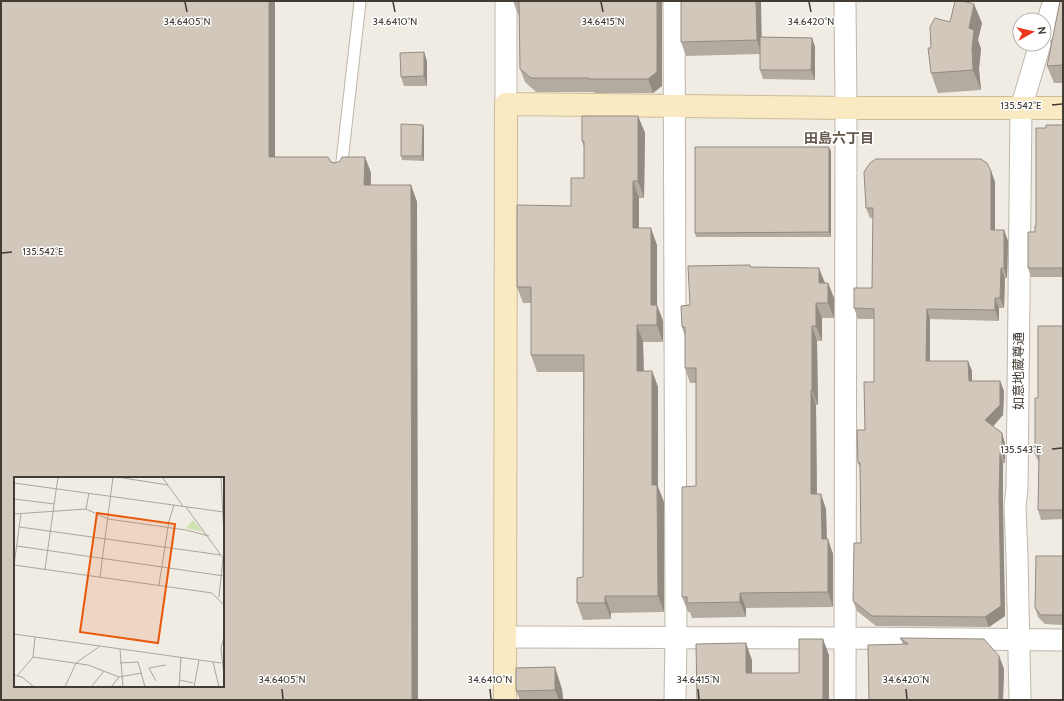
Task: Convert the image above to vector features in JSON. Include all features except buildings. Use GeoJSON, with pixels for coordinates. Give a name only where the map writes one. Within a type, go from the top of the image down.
{"type":"FeatureCollection","features":[{"type":"Feature","properties":{"kind":"street"},"geometry":{"type":"LineString","coordinates":[[505,700],[506,1]]}},
{"type":"Feature","properties":{"kind":"street"},"geometry":{"type":"LineString","coordinates":[[674,1],[675,700]]}},
{"type":"Feature","properties":{"kind":"street"},"geometry":{"type":"LineString","coordinates":[[845,700],[846,1]]}},
{"type":"Feature","properties":{"kind":"street"},"geometry":{"type":"LineString","coordinates":[[1050,12],[1054,1]]}},
{"type":"Feature","properties":{"kind":"street","name":"如意地蔵尊通"},"geometry":{"type":"LineString","coordinates":[[1020,700],[1015,506],[1017,489],[1021,108],[1038,52]]}},
{"type":"Feature","properties":{"kind":"street"},"geometry":{"type":"LineString","coordinates":[[506,104],[846,108],[1063,108]]}},
{"type":"Feature","properties":{"kind":"street"},"geometry":{"type":"LineString","coordinates":[[505,638],[845,638],[1063,640]]}},
{"type":"Feature","properties":{"kind":"lane"},"geometry":{"type":"LineString","coordinates":[[341,173],[360,2]]}},
{"type":"Feature","properties":{"kind":"district","name":"田島六丁目"},"geometry":{"type":"Point","coordinates":[839,138]}}]}
